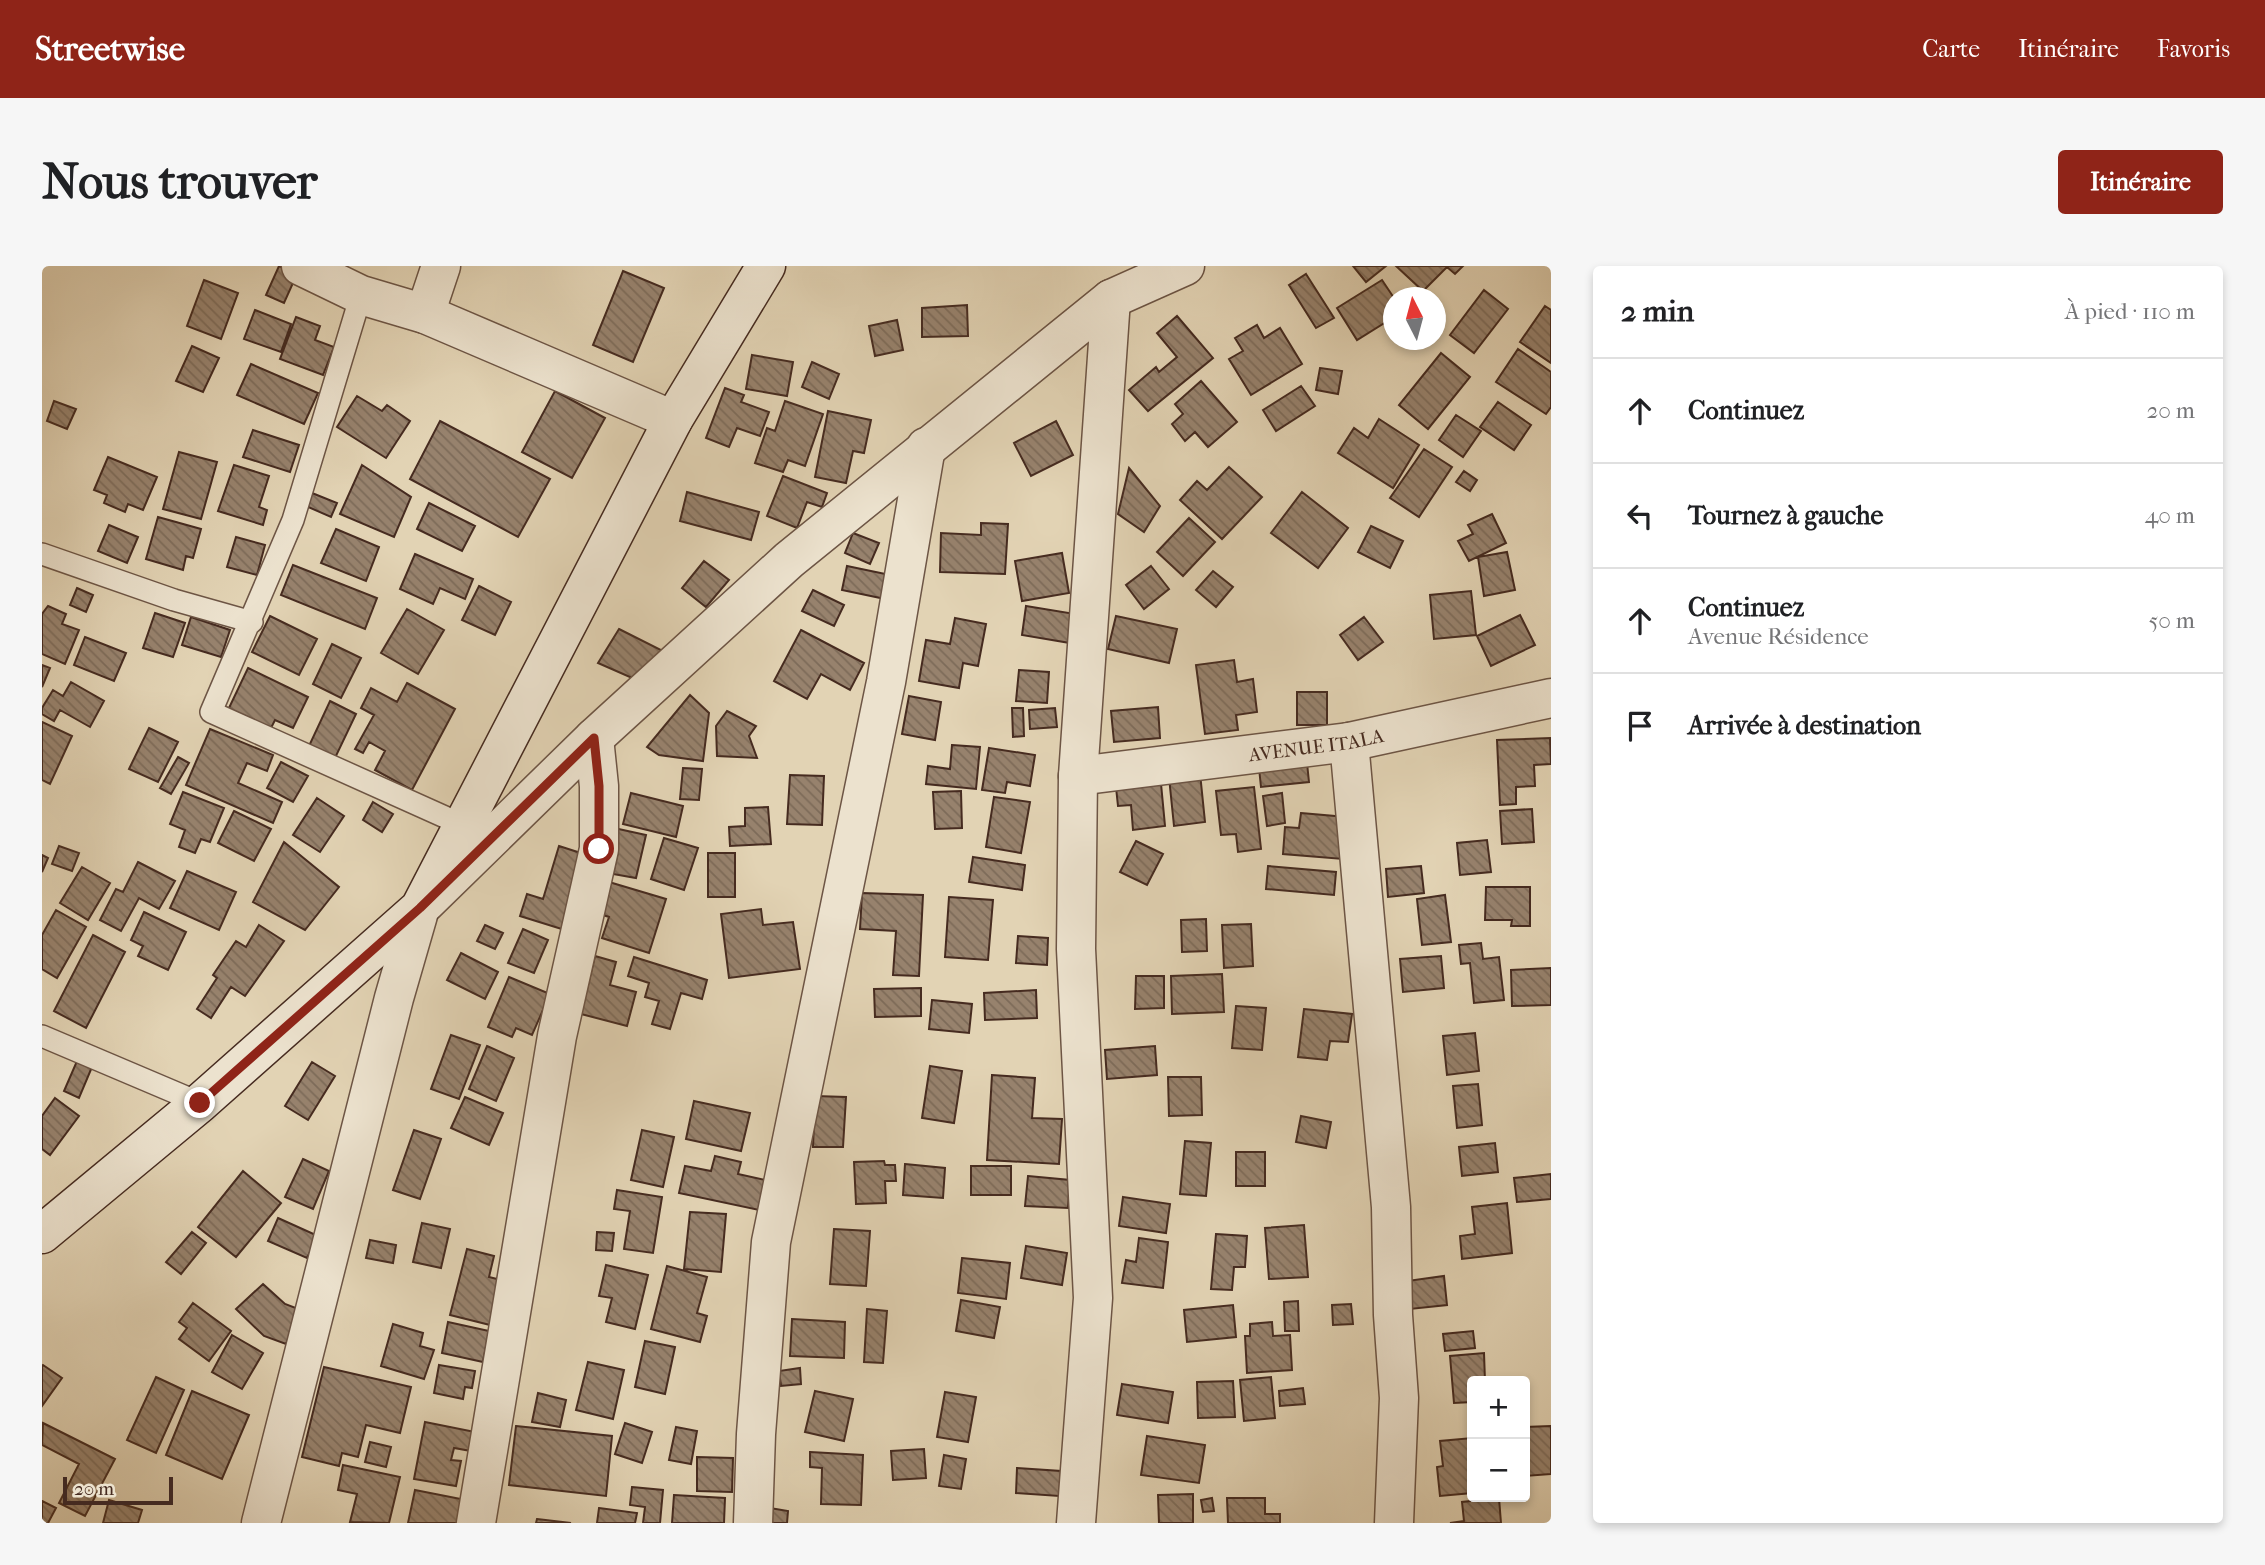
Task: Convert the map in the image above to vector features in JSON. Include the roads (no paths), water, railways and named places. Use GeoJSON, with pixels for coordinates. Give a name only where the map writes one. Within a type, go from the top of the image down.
{"type":"FeatureCollection","features":[{"type":"Feature","properties":{"kind":"street"},"geometry":{"type":"LineString","coordinates":[[300,266],[361,295],[425,313],[673,420]]}},
{"type":"Feature","properties":{"kind":"street"},"geometry":{"type":"LineString","coordinates":[[425,313],[441,266]]}},
{"type":"Feature","properties":{"kind":"street"},"geometry":{"type":"LineString","coordinates":[[261,1523],[394,999],[420,908],[465,826],[673,420],[766,266]]}},
{"type":"Feature","properties":{"kind":"street"},"geometry":{"type":"LineString","coordinates":[[42,1234],[200,1103],[420,908],[594,738],[789,560],[1111,299],[1185,266]]}},
{"type":"Feature","properties":{"kind":"street"},"geometry":{"type":"LineString","coordinates":[[1076,1523],[1093,1311],[1076,949],[1078,776],[1111,299]]}},
{"type":"Feature","properties":{"kind":"street"},"geometry":{"type":"LineString","coordinates":[[753,1523],[756,1434],[771,1242],[886,682],[926,447]]}},
{"type":"Feature","properties":{"kind":"street","name":"AVENUE ITALA"},"geometry":{"type":"LineString","coordinates":[[1078,776],[1349,742],[1551,698]]}},
{"type":"Feature","properties":{"kind":"street"},"geometry":{"type":"LineString","coordinates":[[476,1523],[557,1036],[599,849],[599,786],[594,738]]}},
{"type":"Feature","properties":{"kind":"street"},"geometry":{"type":"LineString","coordinates":[[1349,742],[1391,1207],[1393,1315],[1399,1398],[1394,1523]]}},
{"type":"Feature","properties":{"kind":"lane"},"geometry":{"type":"LineString","coordinates":[[361,295],[293,520],[252,622],[211,706],[215,715],[465,826]]}},
{"type":"Feature","properties":{"kind":"lane"},"geometry":{"type":"LineString","coordinates":[[42,554],[174,600],[252,622]]}},
{"type":"Feature","properties":{"kind":"lane"},"geometry":{"type":"LineString","coordinates":[[42,1036],[200,1103]]}}]}
